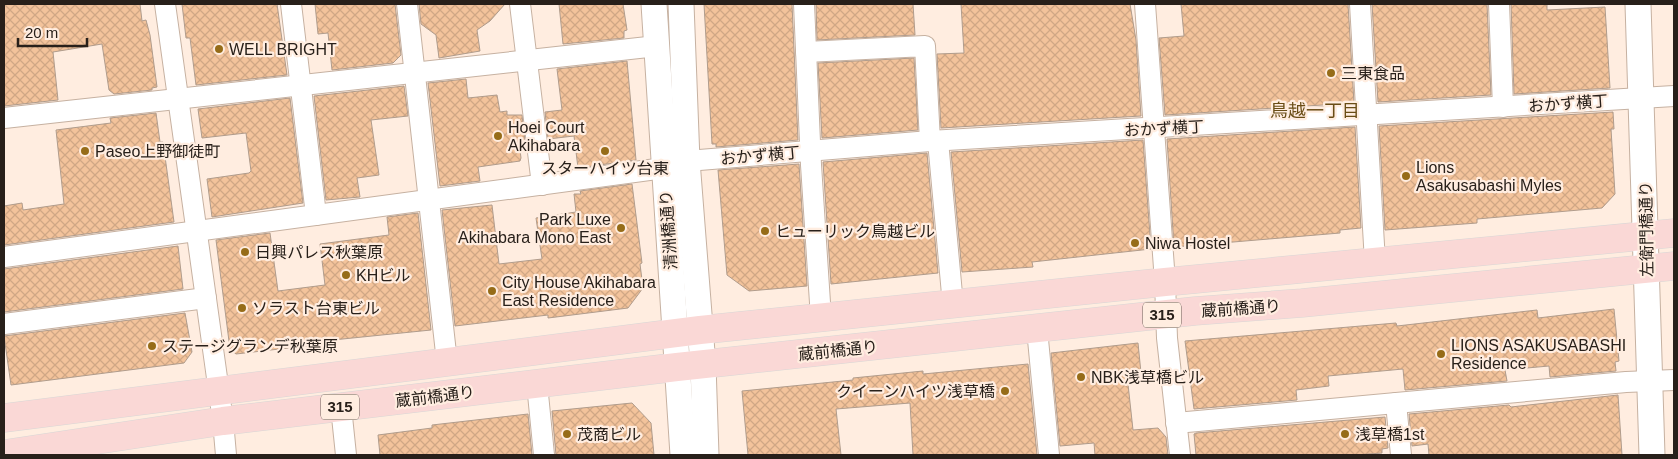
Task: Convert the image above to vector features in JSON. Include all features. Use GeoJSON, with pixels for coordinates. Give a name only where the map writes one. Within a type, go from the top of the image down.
{"type":"FeatureCollection","features":[{"type":"Feature","properties":{"kind":"main road","name":"蔵前橋通り"},"geometry":{"type":"LineString","coordinates":[[4,418],[688,332],[1165,282],[1674,234]]}},
{"type":"Feature","properties":{"kind":"main road","name":"蔵前橋通り"},"geometry":{"type":"LineString","coordinates":[[4,454],[85,449],[223,421],[690,366],[1166,315],[1674,266]]}},
{"type":"Feature","properties":{"kind":"street"},"geometry":{"type":"LineString","coordinates":[[164,4],[219,390],[226,455]]}},
{"type":"Feature","properties":{"kind":"street"},"geometry":{"type":"LineString","coordinates":[[291,4],[316,215]]}},
{"type":"Feature","properties":{"kind":"street"},"geometry":{"type":"LineString","coordinates":[[406,4],[447,362]]}},
{"type":"Feature","properties":{"kind":"street"},"geometry":{"type":"LineString","coordinates":[[520,4],[542,185]]}},
{"type":"Feature","properties":{"kind":"street","name":"清洲橋通り"},"geometry":{"type":"LineString","coordinates":[[654,4],[657,46],[676,165],[690,366],[706,455]]}},
{"type":"Feature","properties":{"kind":"street","name":"清洲橋通り"},"geometry":{"type":"LineString","coordinates":[[676,165],[681,4]]}},
{"type":"Feature","properties":{"kind":"street"},"geometry":{"type":"LineString","coordinates":[[804,4],[810,151],[821,318]]}},
{"type":"Feature","properties":{"kind":"street"},"geometry":{"type":"LineString","coordinates":[[1145,4],[1166,315],[1180,455]]}},
{"type":"Feature","properties":{"kind":"street"},"geometry":{"type":"LineString","coordinates":[[1360,4],[1375,262]]}},
{"type":"Feature","properties":{"kind":"street"},"geometry":{"type":"LineString","coordinates":[[1499,4],[1503,107]]}},
{"type":"Feature","properties":{"kind":"street","name":"左衛門橋通り"},"geometry":{"type":"LineString","coordinates":[[1638,4],[1647,268],[1662,380],[1652,455]]}},
{"type":"Feature","properties":{"kind":"street"},"geometry":{"type":"LineString","coordinates":[[4,118],[657,46]]}},
{"type":"Feature","properties":{"kind":"street"},"geometry":{"type":"LineString","coordinates":[[806,52],[925,46],[953,305]]}},
{"type":"Feature","properties":{"kind":"street","name":"おかず横丁"},"geometry":{"type":"LineString","coordinates":[[4,257],[542,185],[676,165],[810,151],[934,141],[1674,96]]}},
{"type":"Feature","properties":{"kind":"street"},"geometry":{"type":"LineString","coordinates":[[4,324],[206,298]]}},
{"type":"Feature","properties":{"kind":"street"},"geometry":{"type":"LineString","coordinates":[[1037,329],[1049,455]]}},
{"type":"Feature","properties":{"kind":"street","name":"清洲橋通り"},"geometry":{"type":"LineString","coordinates":[[682,455],[690,366]]}},
{"type":"Feature","properties":{"kind":"street"},"geometry":{"type":"LineString","coordinates":[[1176,423],[1662,380]]}},
{"type":"Feature","properties":{"kind":"street"},"geometry":{"type":"LineString","coordinates":[[538,384],[544,455]]}},
{"type":"Feature","properties":{"kind":"street"},"geometry":{"type":"LineString","coordinates":[[1396,403],[1401,455]]}},
{"type":"Feature","properties":{"kind":"street"},"geometry":{"type":"LineString","coordinates":[[341,407],[346,455]]}},
{"type":"Feature","properties":{"kind":"building"},"geometry":{"type":"Polygon","coordinates":[[[4,4],[140,4],[142,21],[146,20],[150,35],[157,87],[152,88],[152,90],[114,94],[109,90],[102,44],[53,52],[58,100],[4,106],[4,4]]]}},
{"type":"Feature","properties":{"kind":"building"},"geometry":{"type":"Polygon","coordinates":[[[182,4],[277,4],[287,75],[196,85],[190,38],[186,38],[182,4]]]}},
{"type":"Feature","properties":{"kind":"building"},"geometry":{"type":"Polygon","coordinates":[[[315,4],[395,4],[401,55],[393,63],[332,70],[328,33],[318,34],[315,4]]]}},
{"type":"Feature","properties":{"kind":"building"},"geometry":{"type":"Polygon","coordinates":[[[419,4],[505,4],[490,21],[477,30],[480,51],[439,58],[436,35],[421,24],[419,4]]]}},
{"type":"Feature","properties":{"kind":"building"},"geometry":{"type":"Polygon","coordinates":[[[559,4],[623,4],[627,30],[624,31],[624,38],[563,44],[559,4]]]}},
{"type":"Feature","properties":{"kind":"building"},"geometry":{"type":"Polygon","coordinates":[[[704,4],[792,4],[798,140],[716,147],[716,144],[712,144],[704,4]]]}},
{"type":"Feature","properties":{"kind":"building"},"geometry":{"type":"Polygon","coordinates":[[[816,4],[913,4],[915,35],[817,40],[816,4]]]}},
{"type":"Feature","properties":{"kind":"building"},"geometry":{"type":"Polygon","coordinates":[[[961,4],[1130,4],[1136,40],[1141,116],[941,128],[937,54],[964,53],[961,4]]]}},
{"type":"Feature","properties":{"kind":"building"},"geometry":{"type":"Polygon","coordinates":[[[1181,4],[1348,4],[1354,103],[1165,115],[1159,38],[1184,36],[1181,4]]]}},
{"type":"Feature","properties":{"kind":"building"},"geometry":{"type":"Polygon","coordinates":[[[1372,4],[1487,4],[1491,95],[1378,102],[1372,4]]]}},
{"type":"Feature","properties":{"kind":"building"},"geometry":{"type":"Polygon","coordinates":[[[1511,4],[1547,4],[1547,10],[1605,7],[1610,88],[1514,94],[1511,4]]]}},
{"type":"Feature","properties":{"kind":"building"},"geometry":{"type":"Polygon","coordinates":[[[914,58],[918,130],[822,138],[818,63],[914,58]]]}},
{"type":"Feature","properties":{"kind":"building"},"geometry":{"type":"Polygon","coordinates":[[[627,61],[636,160],[578,168],[574,136],[548,139],[545,112],[562,110],[557,69],[627,61]]]}},
{"type":"Feature","properties":{"kind":"building"},"geometry":{"type":"Polygon","coordinates":[[[466,79],[468,98],[497,95],[500,112],[507,111],[507,115],[522,115],[525,141],[519,142],[521,158],[520,161],[478,167],[480,181],[440,186],[428,83],[466,79]]]}},
{"type":"Feature","properties":{"kind":"building"},"geometry":{"type":"Polygon","coordinates":[[[404,86],[408,116],[371,120],[379,175],[357,178],[360,197],[326,200],[314,96],[404,86]]]}},
{"type":"Feature","properties":{"kind":"building"},"geometry":{"type":"Polygon","coordinates":[[[290,98],[303,203],[212,217],[207,179],[249,173],[251,171],[246,133],[202,138],[198,109],[290,98]]]}},
{"type":"Feature","properties":{"kind":"building"},"geometry":{"type":"Polygon","coordinates":[[[1613,112],[1614,129],[1611,129],[1615,194],[1602,208],[1477,219],[1477,223],[1385,230],[1379,126],[1613,112]]]}},
{"type":"Feature","properties":{"kind":"building"},"geometry":{"type":"Polygon","coordinates":[[[156,113],[160,142],[163,142],[174,222],[4,245],[4,206],[22,203],[23,210],[64,204],[56,130],[111,123],[110,118],[156,113]]]}},
{"type":"Feature","properties":{"kind":"building"},"geometry":{"type":"Polygon","coordinates":[[[1355,127],[1361,228],[1340,230],[1340,233],[1174,247],[1167,139],[1355,127]]]}},
{"type":"Feature","properties":{"kind":"building"},"geometry":{"type":"Polygon","coordinates":[[[1143,140],[1151,249],[1032,262],[1033,267],[962,272],[951,152],[1143,140]]]}},
{"type":"Feature","properties":{"kind":"building"},"geometry":{"type":"Polygon","coordinates":[[[927,153],[938,273],[831,284],[823,162],[927,153]]]}},
{"type":"Feature","properties":{"kind":"building","name":"ヒューリック鳥越ビル"},"geometry":{"type":"Polygon","coordinates":[[[799,164],[807,286],[749,291],[727,275],[718,170],[799,164]]]}},
{"type":"Feature","properties":{"kind":"building"},"geometry":{"type":"Polygon","coordinates":[[[632,184],[642,263],[640,264],[643,288],[628,308],[548,318],[548,315],[455,326],[442,210],[492,205],[499,264],[542,259],[536,218],[576,212],[574,194],[581,194],[580,191],[632,184]]]}},
{"type":"Feature","properties":{"kind":"building"},"geometry":{"type":"Polygon","coordinates":[[[418,213],[431,330],[323,341],[323,344],[236,354],[230,349],[216,240],[270,233],[278,291],[325,285],[320,244],[389,235],[387,217],[418,213]]]}},
{"type":"Feature","properties":{"kind":"building"},"geometry":{"type":"Polygon","coordinates":[[[178,246],[183,289],[4,312],[4,269],[178,246]]]}},
{"type":"Feature","properties":{"kind":"building"},"geometry":{"type":"Polygon","coordinates":[[[1614,309],[1619,361],[1615,362],[1616,371],[1550,377],[1549,366],[1505,370],[1507,381],[1405,390],[1403,369],[1328,376],[1329,386],[1296,390],[1297,400],[1194,409],[1185,341],[1396,323],[1397,326],[1537,310],[1538,318],[1614,309]]]}},
{"type":"Feature","properties":{"kind":"building"},"geometry":{"type":"Polygon","coordinates":[[[185,313],[192,352],[184,363],[11,385],[4,336],[185,313]]]}},
{"type":"Feature","properties":{"kind":"building"},"geometry":{"type":"Polygon","coordinates":[[[1138,343],[1141,373],[1127,375],[1133,430],[1158,428],[1166,437],[1168,455],[1095,455],[1094,443],[1060,446],[1051,353],[1138,343]]]}},
{"type":"Feature","properties":{"kind":"building"},"geometry":{"type":"Polygon","coordinates":[[[1028,364],[1037,455],[913,455],[910,403],[836,409],[841,455],[748,455],[742,391],[923,371],[923,374],[1028,364]]]}},
{"type":"Feature","properties":{"kind":"building"},"geometry":{"type":"Polygon","coordinates":[[[1618,395],[1622,455],[1429,455],[1428,444],[1412,446],[1409,414],[1509,405],[1511,407],[1618,395]]]}},
{"type":"Feature","properties":{"kind":"building"},"geometry":{"type":"Polygon","coordinates":[[[632,403],[651,423],[654,455],[556,455],[552,411],[632,403]]]}},
{"type":"Feature","properties":{"kind":"building"},"geometry":{"type":"Polygon","coordinates":[[[528,414],[532,455],[380,455],[378,435],[432,428],[432,425],[528,414]]]}},
{"type":"Feature","properties":{"kind":"building"},"geometry":{"type":"Polygon","coordinates":[[[1385,417],[1388,448],[1382,449],[1382,453],[1356,455],[1196,455],[1194,434],[1196,433],[1385,417]]]}},
{"type":"Feature","properties":{"kind":"place","name":"WELL BRIGHT"},"geometry":{"type":"Point","coordinates":[219,49]}},
{"type":"Feature","properties":{"kind":"place","name":"三東食品"},"geometry":{"type":"Point","coordinates":[1331,73]}},
{"type":"Feature","properties":{"kind":"place","name":"Hoei Court Akihabara"},"geometry":{"type":"Point","coordinates":[498,136]}},
{"type":"Feature","properties":{"kind":"place","name":"Paseo上野御徒町"},"geometry":{"type":"Point","coordinates":[85,151]}},
{"type":"Feature","properties":{"kind":"place","name":"スターハイツ台東"},"geometry":{"type":"Point","coordinates":[605,151]}},
{"type":"Feature","properties":{"kind":"place","name":"Lions Asakusabashi Myles"},"geometry":{"type":"Point","coordinates":[1406,176]}},
{"type":"Feature","properties":{"kind":"place","name":"Park Luxe Akihabara Mono East"},"geometry":{"type":"Point","coordinates":[621,228]}},
{"type":"Feature","properties":{"kind":"place","name":"ヒューリック鳥越ビル"},"geometry":{"type":"Point","coordinates":[765,231]}},
{"type":"Feature","properties":{"kind":"place","name":"Niwa Hostel"},"geometry":{"type":"Point","coordinates":[1135,243]}},
{"type":"Feature","properties":{"kind":"place","name":"日興パレス秋葉原"},"geometry":{"type":"Point","coordinates":[245,252]}},
{"type":"Feature","properties":{"kind":"place","name":"KHビル"},"geometry":{"type":"Point","coordinates":[346,275]}},
{"type":"Feature","properties":{"kind":"place","name":"City House Akihabara East Residence"},"geometry":{"type":"Point","coordinates":[492,291]}},
{"type":"Feature","properties":{"kind":"place","name":"ソラスト台東ビル"},"geometry":{"type":"Point","coordinates":[242,308]}},
{"type":"Feature","properties":{"kind":"place","name":"ステージグランデ秋葉原"},"geometry":{"type":"Point","coordinates":[152,346]}},
{"type":"Feature","properties":{"kind":"place","name":"LIONS ASAKUSABASHI Residence"},"geometry":{"type":"Point","coordinates":[1441,354]}},
{"type":"Feature","properties":{"kind":"place","name":"NBK浅草橋ビル"},"geometry":{"type":"Point","coordinates":[1081,377]}},
{"type":"Feature","properties":{"kind":"place","name":"クイーンハイツ浅草橋"},"geometry":{"type":"Point","coordinates":[1005,391]}},
{"type":"Feature","properties":{"kind":"place","name":"茂商ビル"},"geometry":{"type":"Point","coordinates":[567,434]}},
{"type":"Feature","properties":{"kind":"place","name":"浅草橋1st"},"geometry":{"type":"Point","coordinates":[1345,434]}},
{"type":"Feature","properties":{"kind":"district","name":"鳥越一丁目"},"geometry":{"type":"Point","coordinates":[1315,111]}}]}
